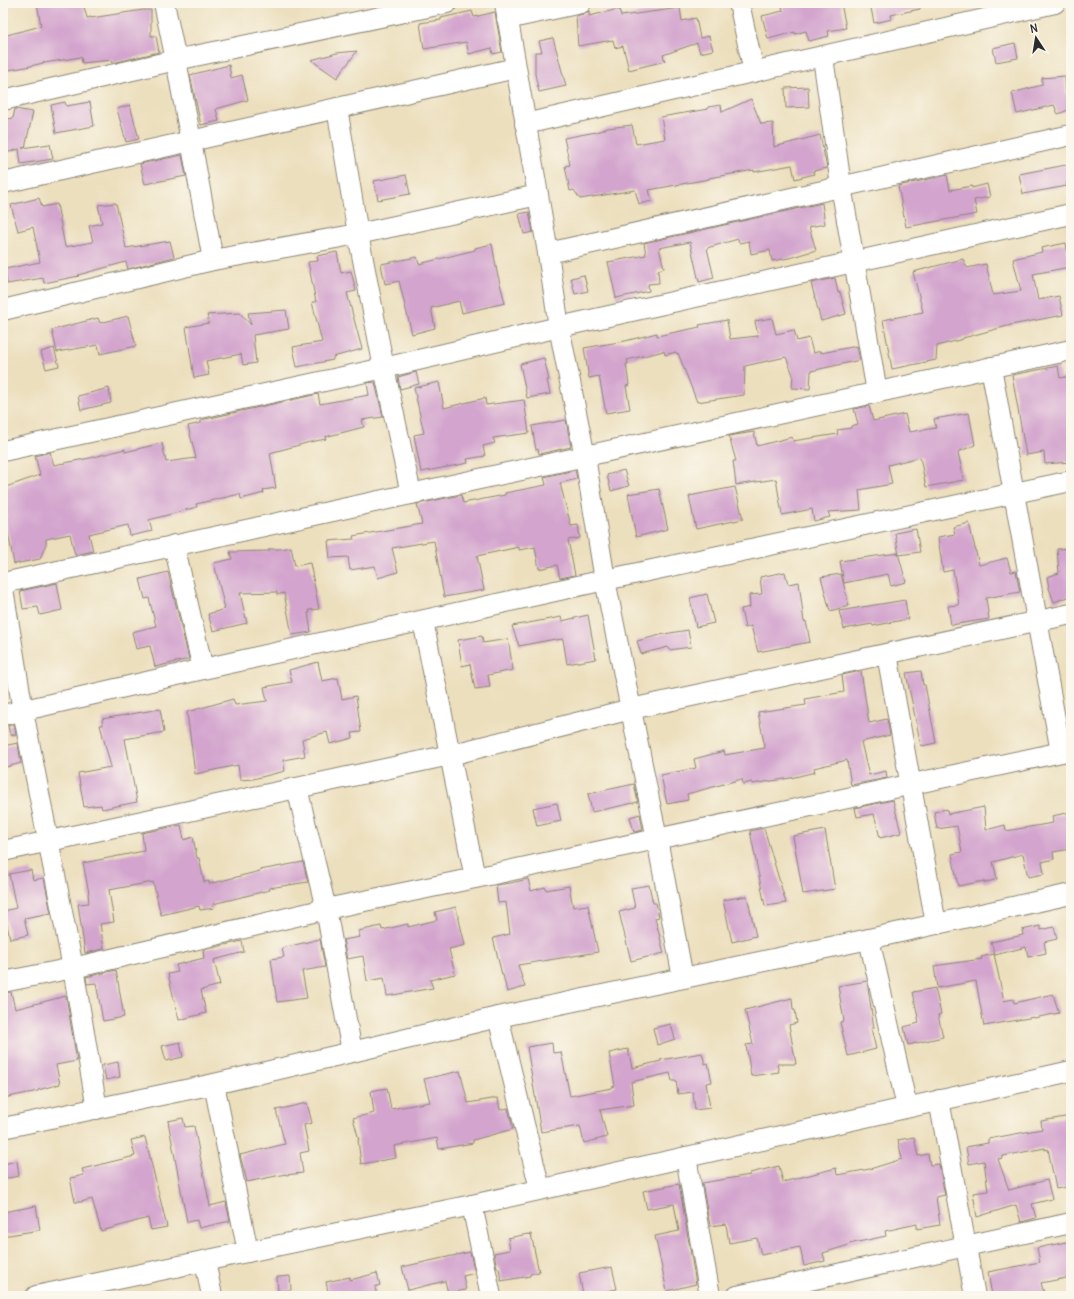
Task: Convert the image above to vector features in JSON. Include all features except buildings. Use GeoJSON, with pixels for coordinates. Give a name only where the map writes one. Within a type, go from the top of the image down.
{"type":"FeatureCollection","features":[{"type":"Feature","properties":{"kind":"street"},"geometry":{"type":"LineString","coordinates":[[164,3],[213,260]]}},
{"type":"Feature","properties":{"kind":"street"},"geometry":{"type":"LineString","coordinates":[[3,100],[176,60],[447,3]]}},
{"type":"Feature","properties":{"kind":"street"},"geometry":{"type":"LineString","coordinates":[[581,3],[506,11],[548,252],[559,327],[585,457],[605,580],[657,839],[683,978]]}},
{"type":"Feature","properties":{"kind":"street"},"geometry":{"type":"LineString","coordinates":[[740,3],[754,72]]}},
{"type":"Feature","properties":{"kind":"street"},"geometry":{"type":"LineString","coordinates":[[525,124],[823,57],[1032,6],[1055,3]]}},
{"type":"Feature","properties":{"kind":"street"},"geometry":{"type":"LineString","coordinates":[[823,57],[841,186],[877,392]]}},
{"type":"Feature","properties":{"kind":"street"},"geometry":{"type":"LineString","coordinates":[[3,182],[516,68]]}},
{"type":"Feature","properties":{"kind":"street"},"geometry":{"type":"LineString","coordinates":[[337,108],[358,234],[384,368],[411,494]]}},
{"type":"Feature","properties":{"kind":"street"},"geometry":{"type":"LineString","coordinates":[[548,252],[1071,135]]}},
{"type":"Feature","properties":{"kind":"street"},"geometry":{"type":"LineString","coordinates":[[3,310],[213,260],[358,234],[538,195]]}},
{"type":"Feature","properties":{"kind":"street"},"geometry":{"type":"LineString","coordinates":[[3,451],[384,368],[559,327],[1071,214]]}},
{"type":"Feature","properties":{"kind":"street"},"geometry":{"type":"LineString","coordinates":[[3,583],[1071,350]]}},
{"type":"Feature","properties":{"kind":"street"},"geometry":{"type":"LineString","coordinates":[[3,982],[73,968],[326,909],[1066,751],[1037,622],[991,367]]}},
{"type":"Feature","properties":{"kind":"street"},"geometry":{"type":"LineString","coordinates":[[3,715],[605,580],[1071,481]]}},
{"type":"Feature","properties":{"kind":"street"},"geometry":{"type":"LineString","coordinates":[[174,545],[203,669]]}},
{"type":"Feature","properties":{"kind":"street"},"geometry":{"type":"LineString","coordinates":[[3,589],[23,711],[73,968],[97,1109]]}},
{"type":"Feature","properties":{"kind":"street"},"geometry":{"type":"LineString","coordinates":[[3,850],[450,755],[631,709],[1071,614]]}},
{"type":"Feature","properties":{"kind":"street"},"geometry":{"type":"LineString","coordinates":[[423,621],[475,878]]}},
{"type":"Feature","properties":{"kind":"street"},"geometry":{"type":"LineString","coordinates":[[887,654],[936,924]]}},
{"type":"Feature","properties":{"kind":"street"},"geometry":{"type":"LineString","coordinates":[[298,788],[326,909],[352,1052]]}},
{"type":"Feature","properties":{"kind":"street"},"geometry":{"type":"LineString","coordinates":[[3,1128],[214,1084],[498,1017],[869,939],[1071,894]]}},
{"type":"Feature","properties":{"kind":"street"},"geometry":{"type":"LineString","coordinates":[[869,939],[907,1108]]}},
{"type":"Feature","properties":{"kind":"street"},"geometry":{"type":"LineString","coordinates":[[498,1017],[540,1189]]}},
{"type":"Feature","properties":{"kind":"street"},"geometry":{"type":"LineString","coordinates":[[36,1296],[472,1205],[1071,1071]]}},
{"type":"Feature","properties":{"kind":"street"},"geometry":{"type":"LineString","coordinates":[[214,1084],[248,1252]]}},
{"type":"Feature","properties":{"kind":"street"},"geometry":{"type":"LineString","coordinates":[[939,1100],[975,1296]]}},
{"type":"Feature","properties":{"kind":"street"},"geometry":{"type":"LineString","coordinates":[[686,1157],[710,1296]]}},
{"type":"Feature","properties":{"kind":"street"},"geometry":{"type":"LineString","coordinates":[[472,1205],[491,1296]]}},
{"type":"Feature","properties":{"kind":"street"},"geometry":{"type":"LineString","coordinates":[[737,1296],[1071,1223]]}},
{"type":"Feature","properties":{"kind":"street"},"geometry":{"type":"LineString","coordinates":[[205,1261],[212,1296]]}}]}
